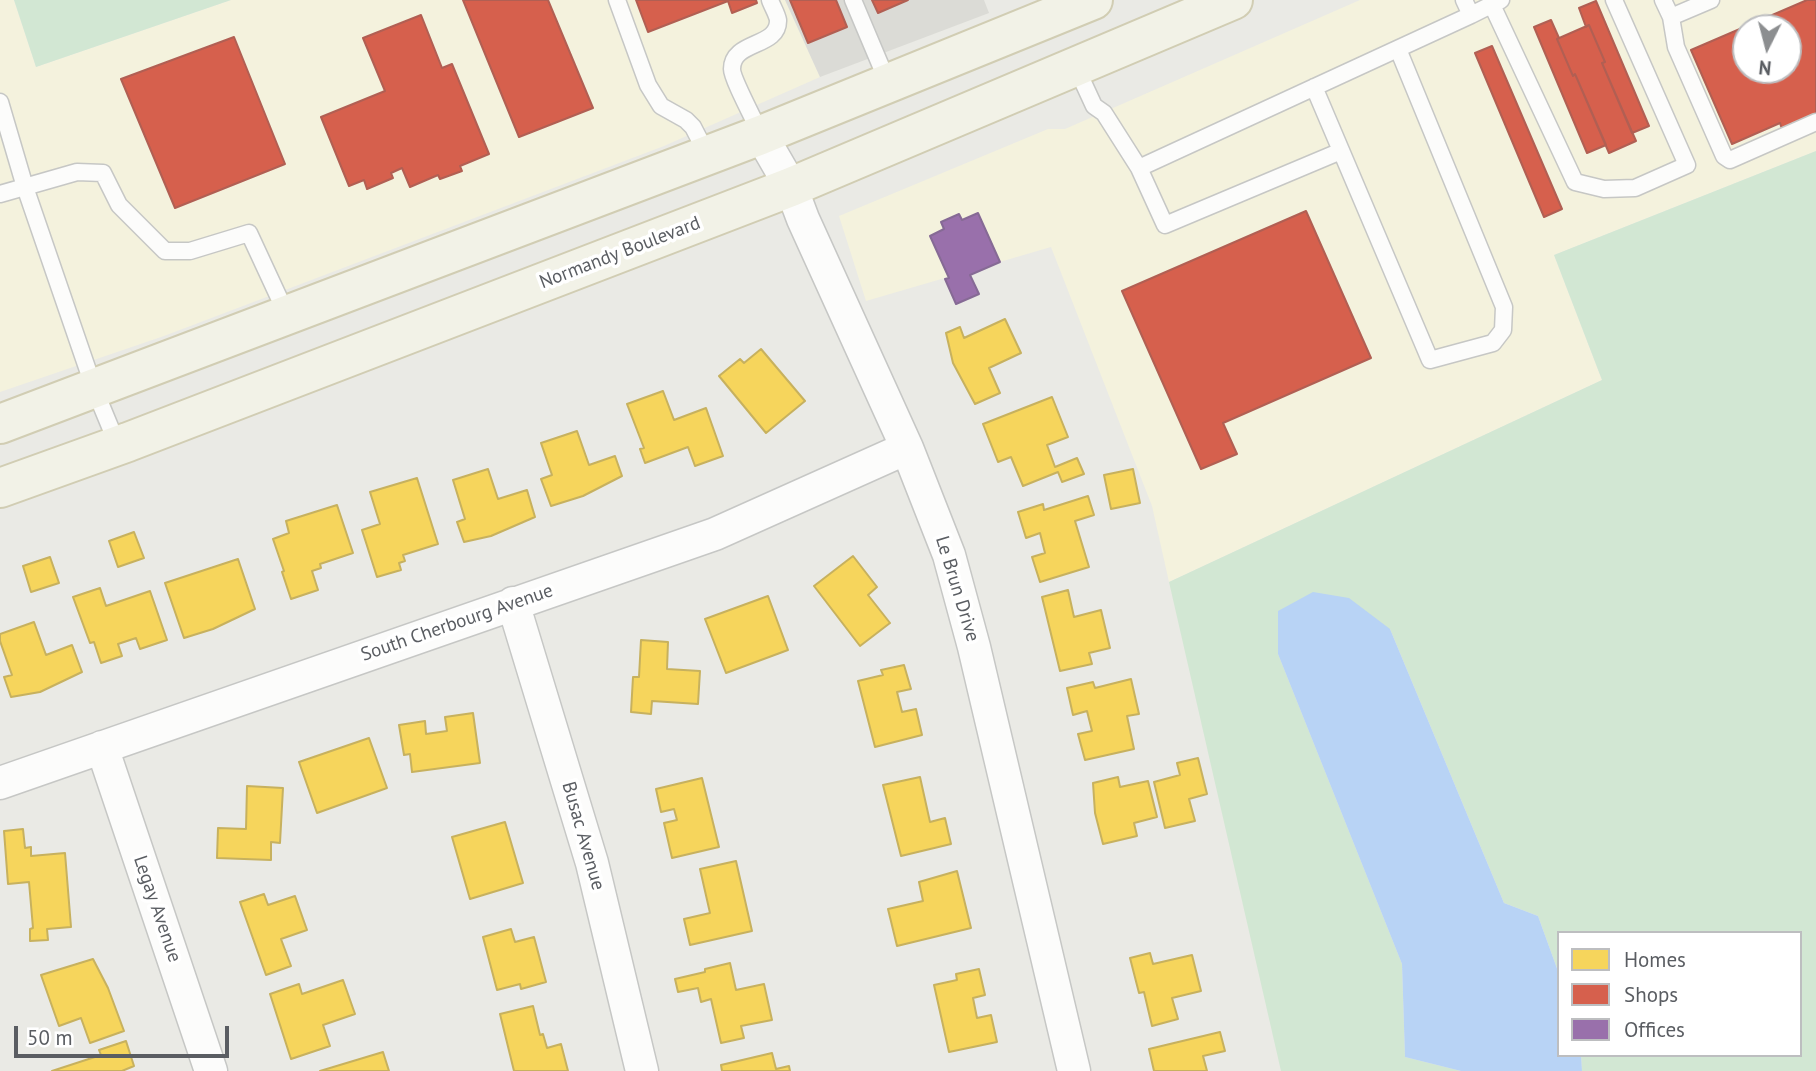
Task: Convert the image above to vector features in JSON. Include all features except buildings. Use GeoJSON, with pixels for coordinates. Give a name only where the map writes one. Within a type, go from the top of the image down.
{"type":"FeatureCollection","features":[{"type":"Feature","properties":{"kind":"main road"},"geometry":{"type":"LineString","coordinates":[[0,424],[708,156],[1093,0]]}},
{"type":"Feature","properties":{"kind":"main road","name":"Normandy Boulevard"},"geometry":{"type":"LineString","coordinates":[[0,488],[118,446],[791,187],[1233,0]]}},
{"type":"Feature","properties":{"kind":"street","name":"Le Brun Drive"},"geometry":{"type":"LineString","coordinates":[[761,135],[791,187],[907,448],[949,555],[971,634],[1074,1071]]}},
{"type":"Feature","properties":{"kind":"street","name":"South Cherbourg Avenue"},"geometry":{"type":"LineString","coordinates":[[0,782],[715,534],[907,448]]}},
{"type":"Feature","properties":{"kind":"street","name":"Busac Avenue"},"geometry":{"type":"LineString","coordinates":[[513,603],[592,863],[642,1071]]}},
{"type":"Feature","properties":{"kind":"street","name":"Legay Avenue"},"geometry":{"type":"LineString","coordinates":[[102,747],[211,1071]]}},
{"type":"Feature","properties":{"kind":"lane"},"geometry":{"type":"LineString","coordinates":[[617,0],[648,85],[662,106],[694,127],[708,156]]}},
{"type":"Feature","properties":{"kind":"lane"},"geometry":{"type":"LineString","coordinates":[[761,135],[732,71],[738,53],[772,35],[777,27],[778,19],[770,0]]}},
{"type":"Feature","properties":{"kind":"lane"},"geometry":{"type":"LineString","coordinates":[[853,0],[888,83]]}},
{"type":"Feature","properties":{"kind":"lane"},"geometry":{"type":"LineString","coordinates":[[1139,168],[1398,49],[1467,8],[1497,2],[1575,182],[1604,189],[1634,188],[1686,165],[1614,0]]}},
{"type":"Feature","properties":{"kind":"lane"},"geometry":{"type":"LineString","coordinates":[[1663,0],[1671,17],[1676,47],[1724,156],[1730,160],[1816,122]]}},
{"type":"Feature","properties":{"kind":"lane"},"geometry":{"type":"LineString","coordinates":[[1671,17],[1711,0]]}},
{"type":"Feature","properties":{"kind":"lane"},"geometry":{"type":"LineString","coordinates":[[1314,87],[1430,360],[1493,343],[1503,330],[1504,307],[1398,49]]}},
{"type":"Feature","properties":{"kind":"lane"},"geometry":{"type":"LineString","coordinates":[[1076,67],[1094,106],[1104,113],[1139,168],[1165,225],[1341,151]]}},
{"type":"Feature","properties":{"kind":"lane"},"geometry":{"type":"LineString","coordinates":[[0,102],[25,187],[94,388],[118,446]]}},
{"type":"Feature","properties":{"kind":"lane"},"geometry":{"type":"LineString","coordinates":[[0,194],[77,172],[103,173],[119,205],[164,251],[190,251],[249,233],[286,316]]}},
{"type":"Feature","properties":{"kind":"shaded area"},"geometry":{"type":"Polygon","coordinates":[[[0,0],[14,0],[36,67],[231,0],[785,0],[820,77],[664,146],[164,336],[0,392],[0,0]]]}},
{"type":"Feature","properties":{"kind":"shaded area"},"geometry":{"type":"Polygon","coordinates":[[[785,0],[984,0],[989,13],[820,77],[785,0]]]}},
{"type":"Feature","properties":{"kind":"shaded area"},"geometry":{"type":"Polygon","coordinates":[[[1360,0],[1816,0],[1816,151],[1554,255],[1602,380],[1169,582],[1152,506],[1051,247],[866,301],[839,216],[1048,129],[1065,129],[1360,0]]]}},
{"type":"Feature","properties":{"kind":"green space"},"geometry":{"type":"Polygon","coordinates":[[[14,0],[231,0],[36,67],[14,0]]]}},
{"type":"Feature","properties":{"kind":"green space"},"geometry":{"type":"Polygon","coordinates":[[[1816,151],[1816,1071],[1582,1071],[1581,1057],[1802,1057],[1802,931],[1557,931],[1557,968],[1538,916],[1504,903],[1390,629],[1278,654],[1402,964],[1405,1057],[1461,1071],[1281,1071],[1169,582],[1602,380],[1554,255],[1816,151]]]}},
{"type":"Feature","properties":{"kind":"water"},"geometry":{"type":"Polygon","coordinates":[[[1313,592],[1349,598],[1390,629],[1504,903],[1538,916],[1557,968],[1557,1057],[1581,1057],[1582,1071],[1461,1071],[1405,1057],[1402,964],[1278,654],[1278,611],[1313,592]]]}}]}
